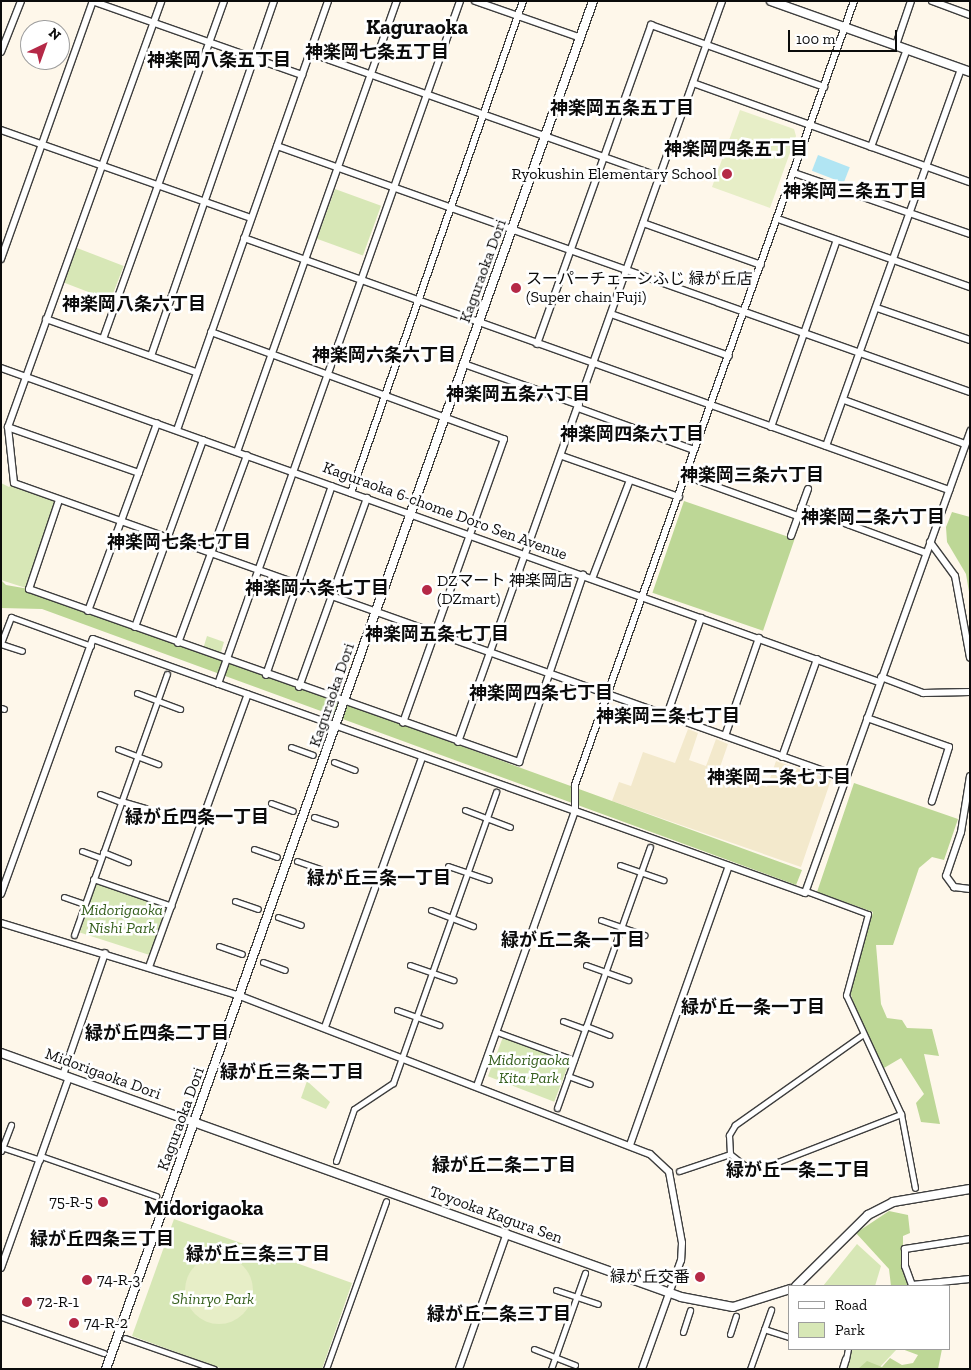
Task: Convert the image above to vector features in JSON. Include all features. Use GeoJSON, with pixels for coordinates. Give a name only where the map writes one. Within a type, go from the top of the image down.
{"type":"FeatureCollection","features":[{"type":"Feature","properties":{"kind":"street"},"geometry":{"type":"LineString","coordinates":[[1,52],[20,1]]}},
{"type":"Feature","properties":{"kind":"street"},"geometry":{"type":"LineString","coordinates":[[1,259],[93,1],[153,24],[302,75]]}},
{"type":"Feature","properties":{"kind":"street"},"geometry":{"type":"LineString","coordinates":[[161,1],[8,427],[14,483],[846,779]]}},
{"type":"Feature","properties":{"kind":"street"},"geometry":{"type":"LineString","coordinates":[[103,340],[224,1]]}},
{"type":"Feature","properties":{"kind":"street"},"geometry":{"type":"LineString","coordinates":[[151,356],[274,1]]}},
{"type":"Feature","properties":{"kind":"street"},"geometry":{"type":"LineString","coordinates":[[177,430],[328,1]]}},
{"type":"Feature","properties":{"kind":"street"},"geometry":{"type":"LineString","coordinates":[[238,452],[398,1]]}},
{"type":"Feature","properties":{"kind":"street"},"geometry":{"type":"LineString","coordinates":[[218,684],[460,1]]}},
{"type":"Feature","properties":{"kind":"street"},"geometry":{"type":"LineString","coordinates":[[475,1],[580,38]]}},
{"type":"Feature","properties":{"kind":"street"},"geometry":{"type":"LineString","coordinates":[[351,492],[449,207],[523,1]]}},
{"type":"Feature","properties":{"kind":"street","name":"Kaguraoka Dori"},"geometry":{"type":"LineString","coordinates":[[106,1369],[593,1]]}},
{"type":"Feature","properties":{"kind":"street"},"geometry":{"type":"LineString","coordinates":[[458,742],[492,653],[722,1]]}},
{"type":"Feature","properties":{"kind":"street"},"geometry":{"type":"LineString","coordinates":[[772,1],[970,72]]}},
{"type":"Feature","properties":{"kind":"street"},"geometry":{"type":"LineString","coordinates":[[477,1086],[575,811],[575,784],[679,497],[854,1]]}},
{"type":"Feature","properties":{"kind":"street"},"geometry":{"type":"LineString","coordinates":[[896,45],[911,1]]}},
{"type":"Feature","properties":{"kind":"street"},"geometry":{"type":"LineString","coordinates":[[932,1],[970,15]]}},
{"type":"Feature","properties":{"kind":"street"},"geometry":{"type":"LineString","coordinates":[[537,344],[651,25],[706,46],[824,86]]}},
{"type":"Feature","properties":{"kind":"street"},"geometry":{"type":"LineString","coordinates":[[871,147],[907,49]]}},
{"type":"Feature","properties":{"kind":"street"},"geometry":{"type":"LineString","coordinates":[[310,53],[660,177]]}},
{"type":"Feature","properties":{"kind":"street"},"geometry":{"type":"LineString","coordinates":[[826,446],[961,69]]}},
{"type":"Feature","properties":{"kind":"street"},"geometry":{"type":"LineString","coordinates":[[693,84],[970,182]]}},
{"type":"Feature","properties":{"kind":"street"},"geometry":{"type":"LineString","coordinates":[[1,130],[251,218]]}},
{"type":"Feature","properties":{"kind":"street"},"geometry":{"type":"LineString","coordinates":[[276,146],[970,392]]}},
{"type":"Feature","properties":{"kind":"street"},"geometry":{"type":"LineString","coordinates":[[794,173],[970,234]]}},
{"type":"Feature","properties":{"kind":"street"},"geometry":{"type":"LineString","coordinates":[[778,219],[970,287]]}},
{"type":"Feature","properties":{"kind":"street"},"geometry":{"type":"LineString","coordinates":[[643,223],[761,265]]}},
{"type":"Feature","properties":{"kind":"street"},"geometry":{"type":"LineString","coordinates":[[244,238],[949,490]]}},
{"type":"Feature","properties":{"kind":"street"},"geometry":{"type":"LineString","coordinates":[[772,427],[837,240]]}},
{"type":"Feature","properties":{"kind":"street"},"geometry":{"type":"LineString","coordinates":[[877,308],[970,340]]}},
{"type":"Feature","properties":{"kind":"street"},"geometry":{"type":"LineString","coordinates":[[612,314],[729,356]]}},
{"type":"Feature","properties":{"kind":"street"},"geometry":{"type":"LineString","coordinates":[[46,319],[196,372]]}},
{"type":"Feature","properties":{"kind":"street"},"geometry":{"type":"LineString","coordinates":[[211,332],[504,439],[403,723]]}},
{"type":"Feature","properties":{"kind":"street"},"geometry":{"type":"LineString","coordinates":[[464,364],[694,450]]}},
{"type":"Feature","properties":{"kind":"street","name":"Kaguraoka 6-chome Doro Sen Avenue"},"geometry":{"type":"LineString","coordinates":[[1,368],[817,659],[923,693],[970,692]]}},
{"type":"Feature","properties":{"kind":"street"},"geometry":{"type":"LineString","coordinates":[[844,400],[967,442]]}},
{"type":"Feature","properties":{"kind":"street"},"geometry":{"type":"LineString","coordinates":[[88,611],[157,423]]}},
{"type":"Feature","properties":{"kind":"street"},"geometry":{"type":"LineString","coordinates":[[8,427],[139,473]]}},
{"type":"Feature","properties":{"kind":"street"},"geometry":{"type":"LineString","coordinates":[[806,891],[970,431]]}},
{"type":"Feature","properties":{"kind":"street"},"geometry":{"type":"LineString","coordinates":[[135,627],[204,440]]}},
{"type":"Feature","properties":{"kind":"street"},"geometry":{"type":"LineString","coordinates":[[178,643],[247,455]]}},
{"type":"Feature","properties":{"kind":"street"},"geometry":{"type":"LineString","coordinates":[[562,456],[679,497]]}},
{"type":"Feature","properties":{"kind":"street"},"geometry":{"type":"LineString","coordinates":[[686,476],[798,516]]}},
{"type":"Feature","properties":{"kind":"street"},"geometry":{"type":"LineString","coordinates":[[592,579],[630,480]]}},
{"type":"Feature","properties":{"kind":"street"},"geometry":{"type":"LineString","coordinates":[[266,675],[332,486]]}},
{"type":"Feature","properties":{"kind":"street"},"geometry":{"type":"LineString","coordinates":[[791,536],[808,489]]}},
{"type":"Feature","properties":{"kind":"street"},"geometry":{"type":"LineString","coordinates":[[299,687],[367,498]]}},
{"type":"Feature","properties":{"kind":"street"},"geometry":{"type":"LineString","coordinates":[[59,500],[29,589],[299,687],[519,762],[583,575]]}},
{"type":"Feature","properties":{"kind":"street"},"geometry":{"type":"LineString","coordinates":[[801,507],[926,553]]}},
{"type":"Feature","properties":{"kind":"street"},"geometry":{"type":"LineString","coordinates":[[930,542],[955,576],[970,658]]}},
{"type":"Feature","properties":{"kind":"street"},"geometry":{"type":"LineString","coordinates":[[22,651],[1,643],[10,617],[91,646]]}},
{"type":"Feature","properties":{"kind":"street"},"geometry":{"type":"LineString","coordinates":[[667,715],[701,618]]}},
{"type":"Feature","properties":{"kind":"street"},"geometry":{"type":"LineString","coordinates":[[725,736],[759,638]]}},
{"type":"Feature","properties":{"kind":"street"},"geometry":{"type":"LineString","coordinates":[[1,894],[93,639],[868,914],[846,981],[849,1008],[901,1114],[915,1188]]}},
{"type":"Feature","properties":{"kind":"street"},"geometry":{"type":"LineString","coordinates":[[782,757],[817,659]]}},
{"type":"Feature","properties":{"kind":"street"},"geometry":{"type":"LineString","coordinates":[[74,935],[167,674]]}},
{"type":"Feature","properties":{"kind":"street"},"geometry":{"type":"LineString","coordinates":[[137,693],[180,708]]}},
{"type":"Feature","properties":{"kind":"street"},"geometry":{"type":"LineString","coordinates":[[148,967],[172,906],[248,694]]}},
{"type":"Feature","properties":{"kind":"street"},"geometry":{"type":"LineString","coordinates":[[867,718],[949,747],[932,801]]}},
{"type":"Feature","properties":{"kind":"street"},"geometry":{"type":"LineString","coordinates":[[291,747],[313,755]]}},
{"type":"Feature","properties":{"kind":"street"},"geometry":{"type":"LineString","coordinates":[[118,749],[158,764]]}},
{"type":"Feature","properties":{"kind":"street"},"geometry":{"type":"LineString","coordinates":[[325,1026],[422,757]]}},
{"type":"Feature","properties":{"kind":"street"},"geometry":{"type":"LineString","coordinates":[[334,762],[355,770]]}},
{"type":"Feature","properties":{"kind":"street"},"geometry":{"type":"LineString","coordinates":[[970,776],[961,832],[946,876],[954,886],[970,889]]}},
{"type":"Feature","properties":{"kind":"street"},"geometry":{"type":"LineString","coordinates":[[336,1161],[354,1109],[393,1084],[496,792]]}},
{"type":"Feature","properties":{"kind":"street"},"geometry":{"type":"LineString","coordinates":[[100,794],[144,808]]}},
{"type":"Feature","properties":{"kind":"street"},"geometry":{"type":"LineString","coordinates":[[271,803],[293,811]]}},
{"type":"Feature","properties":{"kind":"street"},"geometry":{"type":"LineString","coordinates":[[465,810],[510,827]]}},
{"type":"Feature","properties":{"kind":"street"},"geometry":{"type":"LineString","coordinates":[[314,817],[335,824]]}},
{"type":"Feature","properties":{"kind":"street"},"geometry":{"type":"LineString","coordinates":[[557,1108],[650,847]]}},
{"type":"Feature","properties":{"kind":"street"},"geometry":{"type":"LineString","coordinates":[[254,849],[277,857]]}},
{"type":"Feature","properties":{"kind":"street"},"geometry":{"type":"LineString","coordinates":[[82,851],[128,862]]}},
{"type":"Feature","properties":{"kind":"street"},"geometry":{"type":"LineString","coordinates":[[297,861],[320,870]]}},
{"type":"Feature","properties":{"kind":"street"},"geometry":{"type":"LineString","coordinates":[[620,865],[662,880]]}},
{"type":"Feature","properties":{"kind":"street"},"geometry":{"type":"LineString","coordinates":[[448,866],[489,880]]}},
{"type":"Feature","properties":{"kind":"street"},"geometry":{"type":"LineString","coordinates":[[630,1145],[729,866]]}},
{"type":"Feature","properties":{"kind":"street"},"geometry":{"type":"LineString","coordinates":[[94,879],[172,906]]}},
{"type":"Feature","properties":{"kind":"street"},"geometry":{"type":"LineString","coordinates":[[64,897],[84,904]]}},
{"type":"Feature","properties":{"kind":"street"},"geometry":{"type":"LineString","coordinates":[[235,901],[258,909]]}},
{"type":"Feature","properties":{"kind":"street"},"geometry":{"type":"LineString","coordinates":[[431,910],[473,926]]}},
{"type":"Feature","properties":{"kind":"street"},"geometry":{"type":"LineString","coordinates":[[278,917],[301,924]]}},
{"type":"Feature","properties":{"kind":"street"},"geometry":{"type":"LineString","coordinates":[[601,920],[644,935]]}},
{"type":"Feature","properties":{"kind":"street"},"geometry":{"type":"LineString","coordinates":[[1,922],[240,996],[325,1026],[402,1058],[650,1154],[668,1172],[682,1243],[669,1293],[642,1369]]}},
{"type":"Feature","properties":{"kind":"street"},"geometry":{"type":"LineString","coordinates":[[219,946],[242,954]]}},
{"type":"Feature","properties":{"kind":"street"},"geometry":{"type":"LineString","coordinates":[[1,1268],[40,1158],[105,953]]}},
{"type":"Feature","properties":{"kind":"street"},"geometry":{"type":"LineString","coordinates":[[263,962],[284,970]]}},
{"type":"Feature","properties":{"kind":"street"},"geometry":{"type":"LineString","coordinates":[[586,964],[628,980]]}},
{"type":"Feature","properties":{"kind":"street"},"geometry":{"type":"LineString","coordinates":[[410,965],[453,980]]}},
{"type":"Feature","properties":{"kind":"street"},"geometry":{"type":"LineString","coordinates":[[397,1010],[439,1026]]}},
{"type":"Feature","properties":{"kind":"street"},"geometry":{"type":"LineString","coordinates":[[563,1021],[608,1035]]}},
{"type":"Feature","properties":{"kind":"street"},"geometry":{"type":"LineString","coordinates":[[497,1032],[574,1060]]}},
{"type":"Feature","properties":{"kind":"street"},"geometry":{"type":"LineString","coordinates":[[862,1035],[735,1125],[729,1135],[730,1154],[748,1168],[767,1166],[901,1114]]}},
{"type":"Feature","properties":{"kind":"street","name":"Midorigaoka Dori"},"geometry":{"type":"LineString","coordinates":[[1,1053],[195,1122]]}},
{"type":"Feature","properties":{"kind":"street"},"geometry":{"type":"LineString","coordinates":[[568,1076],[590,1084]]}},
{"type":"Feature","properties":{"kind":"street","name":"Toyooka Kagura Sen"},"geometry":{"type":"LineString","coordinates":[[195,1122],[669,1293],[733,1307],[788,1290]]}},
{"type":"Feature","properties":{"kind":"street"},"geometry":{"type":"LineString","coordinates":[[11,1125],[2,1148],[40,1158],[156,1196]]}},
{"type":"Feature","properties":{"kind":"street"},"geometry":{"type":"LineString","coordinates":[[678,1171],[730,1154]]}},
{"type":"Feature","properties":{"kind":"street"},"geometry":{"type":"LineString","coordinates":[[797,1285],[868,1215],[893,1202],[970,1188]]}},
{"type":"Feature","properties":{"kind":"street"},"geometry":{"type":"LineString","coordinates":[[329,1368],[386,1201]]}},
{"type":"Feature","properties":{"kind":"street"},"geometry":{"type":"LineString","coordinates":[[459,1369],[507,1233]]}},
{"type":"Feature","properties":{"kind":"street"},"geometry":{"type":"LineString","coordinates":[[970,1239],[905,1249],[905,1266],[912,1285],[970,1279]]}},
{"type":"Feature","properties":{"kind":"street"},"geometry":{"type":"LineString","coordinates":[[1,1241],[10,1244]]}},
{"type":"Feature","properties":{"kind":"street"},"geometry":{"type":"LineString","coordinates":[[551,1369],[585,1273]]}},
{"type":"Feature","properties":{"kind":"street"},"geometry":{"type":"LineString","coordinates":[[556,1290],[598,1304]]}},
{"type":"Feature","properties":{"kind":"street"},"geometry":{"type":"LineString","coordinates":[[682,1332],[690,1310]]}},
{"type":"Feature","properties":{"kind":"street"},"geometry":{"type":"LineString","coordinates":[[750,1369],[770,1310]]}},
{"type":"Feature","properties":{"kind":"street"},"geometry":{"type":"LineString","coordinates":[[730,1334],[736,1316]]}},
{"type":"Feature","properties":{"kind":"street"},"geometry":{"type":"LineString","coordinates":[[1,1317],[104,1353]]}},
{"type":"Feature","properties":{"kind":"street"},"geometry":{"type":"LineString","coordinates":[[764,1329],[788,1337]]}},
{"type":"Feature","properties":{"kind":"street"},"geometry":{"type":"LineString","coordinates":[[125,1338],[214,1369]]}},
{"type":"Feature","properties":{"kind":"street"},"geometry":{"type":"LineString","coordinates":[[534,1349],[574,1364]]}},
{"type":"Feature","properties":{"kind":"street"},"geometry":{"type":"LineString","coordinates":[[843,1369],[848,1350]]}},
{"type":"Feature","properties":{"kind":"shaded area"},"geometry":{"type":"Polygon","coordinates":[[[688,729],[698,733],[689,760],[706,766],[716,739],[728,744],[719,770],[767,787],[776,761],[831,780],[801,867],[612,801],[619,782],[631,786],[643,752],[675,763],[688,729]]]}},
{"type":"Feature","properties":{"kind":"green space"},"geometry":{"type":"Polygon","coordinates":[[[740,110],[794,129],[796,136],[770,208],[712,187],[740,110]]]}},
{"type":"Feature","properties":{"kind":"green space"},"geometry":{"type":"Polygon","coordinates":[[[335,189],[381,206],[363,256],[317,239],[335,189]]]}},
{"type":"Feature","properties":{"kind":"green space"},"geometry":{"type":"Polygon","coordinates":[[[77,248],[124,266],[110,300],[64,283],[77,248]]]}},
{"type":"Feature","properties":{"kind":"green space"},"geometry":{"type":"Polygon","coordinates":[[[1,483],[9,487],[14,483],[59,500],[29,589],[1,580],[1,483]]]}},
{"type":"Feature","properties":{"kind":"green space"},"geometry":{"type":"Polygon","coordinates":[[[684,501],[795,539],[763,631],[652,593],[684,501]]]}},
{"type":"Feature","properties":{"kind":"green space"},"geometry":{"type":"Polygon","coordinates":[[[952,512],[970,517],[970,598],[966,574],[947,542],[946,527],[952,512]]]}},
{"type":"Feature","properties":{"kind":"green space"},"geometry":{"type":"Polygon","coordinates":[[[1,580],[6,585],[29,589],[802,870],[796,885],[42,609],[1,608],[1,580]]]}},
{"type":"Feature","properties":{"kind":"green space"},"geometry":{"type":"Polygon","coordinates":[[[207,636],[224,642],[221,652],[203,649],[207,636]]]}},
{"type":"Feature","properties":{"kind":"green space"},"geometry":{"type":"Polygon","coordinates":[[[854,783],[958,819],[944,860],[932,857],[919,868],[893,945],[876,945],[881,1004],[887,1018],[902,1020],[907,1028],[932,1029],[939,1056],[924,1054],[940,1124],[921,1122],[916,1103],[924,1094],[901,1058],[884,1068],[856,1013],[849,987],[873,912],[817,892],[854,783]]]}},
{"type":"Feature","properties":{"kind":"green space","name":"Midorigaoka Nishi Park"},"geometry":{"type":"Polygon","coordinates":[[[96,883],[166,906],[150,955],[80,932],[96,883]]]}},
{"type":"Feature","properties":{"kind":"green space","name":"Midorigaoka Kita Park"},"geometry":{"type":"Polygon","coordinates":[[[503,1037],[569,1062],[554,1102],[488,1076],[503,1037]]]}},
{"type":"Feature","properties":{"kind":"green space"},"geometry":{"type":"Polygon","coordinates":[[[307,1081],[330,1102],[326,1109],[301,1098],[307,1081]]]}},
{"type":"Feature","properties":{"kind":"green space"},"geometry":{"type":"Polygon","coordinates":[[[889,1211],[908,1215],[910,1233],[903,1236],[903,1266],[912,1285],[891,1285],[889,1269],[856,1233],[889,1211]]]}},
{"type":"Feature","properties":{"kind":"green space","name":"Shinryo Park"},"geometry":{"type":"Polygon","coordinates":[[[174,1219],[352,1283],[322,1369],[223,1369],[132,1336],[174,1219]]]}},
{"type":"Feature","properties":{"kind":"green space"},"geometry":{"type":"Polygon","coordinates":[[[857,1244],[881,1266],[875,1285],[824,1285],[857,1244]]]}},
{"type":"Feature","properties":{"kind":"green space"},"geometry":{"type":"Polygon","coordinates":[[[219,1256],[232,1259],[243,1266],[250,1277],[253,1290],[250,1303],[243,1314],[232,1321],[219,1324],[206,1321],[195,1314],[188,1303],[185,1290],[188,1277],[195,1266],[206,1259],[219,1256]]]}},
{"type":"Feature","properties":{"kind":"green space"},"geometry":{"type":"Polygon","coordinates":[[[851,1350],[896,1350],[878,1369],[846,1369],[851,1350]]]}},
{"type":"Feature","properties":{"kind":"green space"},"geometry":{"type":"Polygon","coordinates":[[[905,1350],[942,1350],[938,1369],[858,1369],[867,1361],[882,1367],[890,1358],[902,1365],[913,1363],[918,1355],[905,1350]]]}},
{"type":"Feature","properties":{"kind":"water"},"geometry":{"type":"Polygon","coordinates":[[[818,155],[850,167],[844,183],[812,171],[818,155]]]}},
{"type":"Feature","properties":{"kind":"place","name":"Ryokushin Elementary School"},"geometry":{"type":"Point","coordinates":[727,174]}},
{"type":"Feature","properties":{"kind":"place","name":"スーパーチェーンふじ 緑が丘店 (Super chain Fuji)"},"geometry":{"type":"Point","coordinates":[516,288]}},
{"type":"Feature","properties":{"kind":"place","name":"DZマート 神楽岡店 (DZmart)"},"geometry":{"type":"Point","coordinates":[427,590]}},
{"type":"Feature","properties":{"kind":"place","name":"75-R-5"},"geometry":{"type":"Point","coordinates":[103,1202]}},
{"type":"Feature","properties":{"kind":"place","name":"緑が丘交番"},"geometry":{"type":"Point","coordinates":[700,1277]}},
{"type":"Feature","properties":{"kind":"place","name":"74-R-3"},"geometry":{"type":"Point","coordinates":[87,1280]}},
{"type":"Feature","properties":{"kind":"place","name":"72-R-1"},"geometry":{"type":"Point","coordinates":[27,1302]}},
{"type":"Feature","properties":{"kind":"place","name":"74-R-2"},"geometry":{"type":"Point","coordinates":[74,1323]}},
{"type":"Feature","properties":{"kind":"district","name":"Kaguraoka"},"geometry":{"type":"Point","coordinates":[417,27]}},
{"type":"Feature","properties":{"kind":"district","name":"神楽岡七条五丁目"},"geometry":{"type":"Point","coordinates":[377,52]}},
{"type":"Feature","properties":{"kind":"district","name":"神楽岡八条五丁目"},"geometry":{"type":"Point","coordinates":[219,60]}},
{"type":"Feature","properties":{"kind":"district","name":"神楽岡五条五丁目"},"geometry":{"type":"Point","coordinates":[622,108]}},
{"type":"Feature","properties":{"kind":"district","name":"神楽岡四条五丁目"},"geometry":{"type":"Point","coordinates":[736,149]}},
{"type":"Feature","properties":{"kind":"district","name":"神楽岡三条五丁目"},"geometry":{"type":"Point","coordinates":[855,191]}},
{"type":"Feature","properties":{"kind":"district","name":"神楽岡八条六丁目"},"geometry":{"type":"Point","coordinates":[134,304]}},
{"type":"Feature","properties":{"kind":"district","name":"神楽岡六条六丁目"},"geometry":{"type":"Point","coordinates":[384,355]}},
{"type":"Feature","properties":{"kind":"district","name":"神楽岡五条六丁目"},"geometry":{"type":"Point","coordinates":[518,394]}},
{"type":"Feature","properties":{"kind":"district","name":"神楽岡四条六丁目"},"geometry":{"type":"Point","coordinates":[632,434]}},
{"type":"Feature","properties":{"kind":"district","name":"神楽岡三条六丁目"},"geometry":{"type":"Point","coordinates":[752,475]}},
{"type":"Feature","properties":{"kind":"district","name":"神楽岡二条六丁目"},"geometry":{"type":"Point","coordinates":[873,517]}},
{"type":"Feature","properties":{"kind":"district","name":"神楽岡七条七丁目"},"geometry":{"type":"Point","coordinates":[179,542]}},
{"type":"Feature","properties":{"kind":"district","name":"神楽岡六条七丁目"},"geometry":{"type":"Point","coordinates":[317,588]}},
{"type":"Feature","properties":{"kind":"district","name":"神楽岡五条七丁目"},"geometry":{"type":"Point","coordinates":[437,634]}},
{"type":"Feature","properties":{"kind":"district","name":"神楽岡四条七丁目"},"geometry":{"type":"Point","coordinates":[541,693]}},
{"type":"Feature","properties":{"kind":"district","name":"神楽岡三条七丁目"},"geometry":{"type":"Point","coordinates":[668,716]}},
{"type":"Feature","properties":{"kind":"district","name":"神楽岡二条七丁目"},"geometry":{"type":"Point","coordinates":[779,777]}},
{"type":"Feature","properties":{"kind":"district","name":"緑が丘四条一丁目"},"geometry":{"type":"Point","coordinates":[197,817]}},
{"type":"Feature","properties":{"kind":"district","name":"緑が丘三条一丁目"},"geometry":{"type":"Point","coordinates":[379,878]}},
{"type":"Feature","properties":{"kind":"district","name":"緑が丘二条一丁目"},"geometry":{"type":"Point","coordinates":[573,940]}},
{"type":"Feature","properties":{"kind":"district","name":"緑が丘一条一丁目"},"geometry":{"type":"Point","coordinates":[753,1007]}},
{"type":"Feature","properties":{"kind":"district","name":"緑が丘四条二丁目"},"geometry":{"type":"Point","coordinates":[157,1033]}},
{"type":"Feature","properties":{"kind":"district","name":"緑が丘三条二丁目"},"geometry":{"type":"Point","coordinates":[292,1072]}},
{"type":"Feature","properties":{"kind":"district","name":"緑が丘二条二丁目"},"geometry":{"type":"Point","coordinates":[504,1165]}},
{"type":"Feature","properties":{"kind":"district","name":"緑が丘一条二丁目"},"geometry":{"type":"Point","coordinates":[798,1170]}},
{"type":"Feature","properties":{"kind":"district","name":"Midorigaoka"},"geometry":{"type":"Point","coordinates":[204,1208]}},
{"type":"Feature","properties":{"kind":"district","name":"緑が丘四条三丁目"},"geometry":{"type":"Point","coordinates":[102,1239]}},
{"type":"Feature","properties":{"kind":"district","name":"緑が丘三条三丁目"},"geometry":{"type":"Point","coordinates":[258,1254]}},
{"type":"Feature","properties":{"kind":"district","name":"緑が丘二条三丁目"},"geometry":{"type":"Point","coordinates":[499,1314]}}]}
